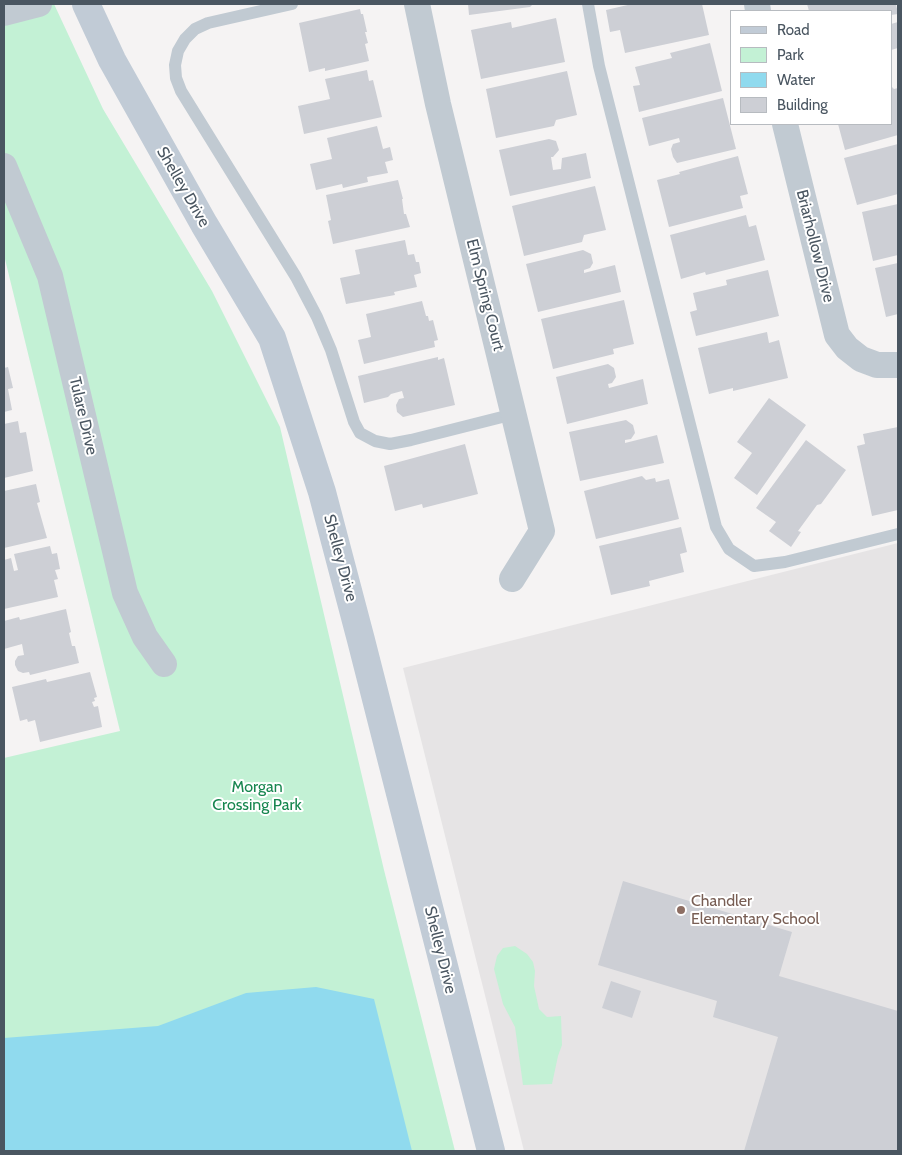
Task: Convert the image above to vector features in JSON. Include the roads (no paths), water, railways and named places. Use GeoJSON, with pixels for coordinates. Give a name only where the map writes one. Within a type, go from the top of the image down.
{"type":"FeatureCollection","features":[{"type":"Feature","properties":{"kind":"street"},"geometry":{"type":"LineString","coordinates":[[4,13],[39,4]]}},
{"type":"Feature","properties":{"kind":"street","name":"Shelley Drive"},"geometry":{"type":"LineString","coordinates":[[86,4],[116,68],[204,224],[272,338],[329,520],[491,1151]]}},
{"type":"Feature","properties":{"kind":"street","name":"Elm Spring Court"},"geometry":{"type":"LineString","coordinates":[[418,4],[438,104],[542,531],[512,579]]}},
{"type":"Feature","properties":{"kind":"street","name":"Briarhollow Drive"},"geometry":{"type":"LineString","coordinates":[[785,125],[837,334],[847,348],[861,359],[877,365],[898,365]]}},
{"type":"Feature","properties":{"kind":"street","name":"Tulare Drive"},"geometry":{"type":"LineString","coordinates":[[4,166],[50,276],[125,593],[145,637],[164,664]]}},
{"type":"Feature","properties":{"kind":"lane"},"geometry":{"type":"LineString","coordinates":[[292,4],[208,22],[195,29],[185,38],[178,51],[175,65],[176,78],[181,92],[296,277],[331,350],[354,422],[360,434],[375,441],[390,444],[514,414]]}},
{"type":"Feature","properties":{"kind":"lane"},"geometry":{"type":"LineString","coordinates":[[588,4],[599,66],[716,527],[729,549],[754,566],[785,562],[898,534]]}},
{"type":"Feature","properties":{"kind":"water"},"geometry":{"type":"Polygon","coordinates":[[[316,987],[374,999],[412,1151],[4,1151],[4,1038],[158,1026],[246,993],[316,987]]]}},
{"type":"Feature","properties":{"kind":"place","name":"Chandler Elementary School"},"geometry":{"type":"Point","coordinates":[681,910]}},
{"type":"Feature","properties":{"kind":"park label","name":"Morgan Crossing Park"},"geometry":{"type":"Point","coordinates":[257,796]}}]}
